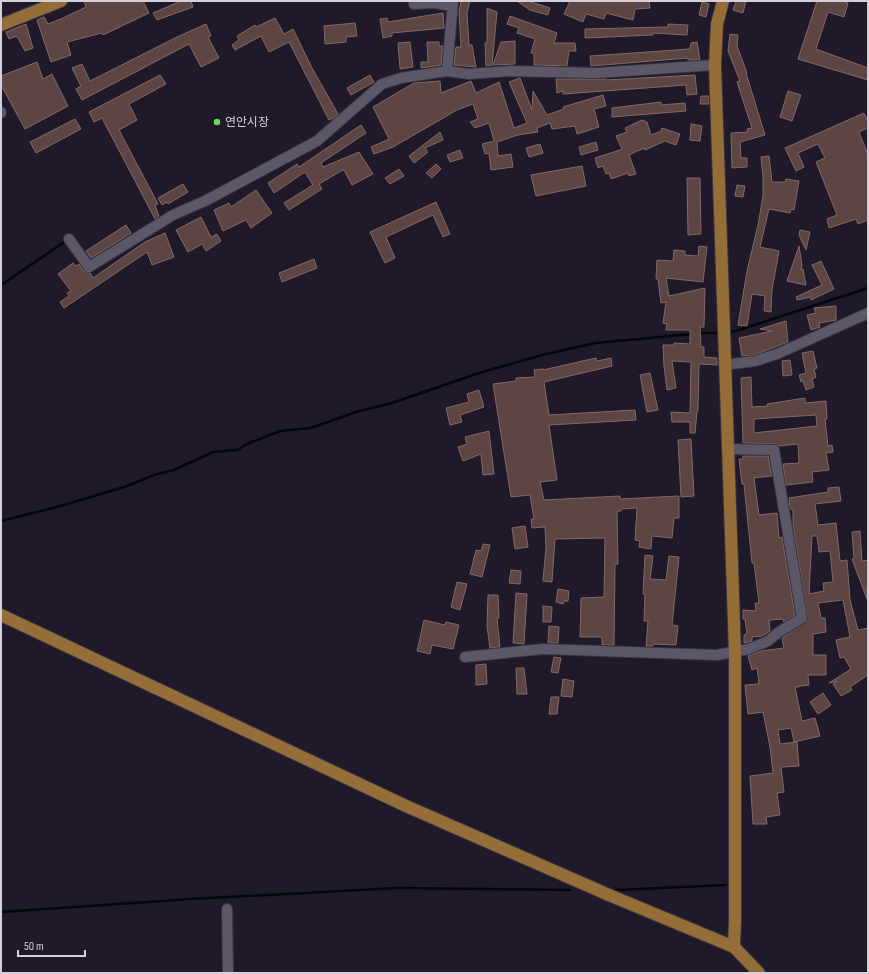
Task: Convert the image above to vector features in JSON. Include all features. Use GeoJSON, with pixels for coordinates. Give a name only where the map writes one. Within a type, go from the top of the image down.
{"type":"FeatureCollection","features":[{"type":"Feature","properties":{"kind":"main road"},"geometry":{"type":"LineString","coordinates":[[1,25],[61,1]]}},
{"type":"Feature","properties":{"kind":"main road"},"geometry":{"type":"LineString","coordinates":[[723,1],[717,24],[715,64],[724,365],[735,653],[736,920],[734,947]]}},
{"type":"Feature","properties":{"kind":"main road"},"geometry":{"type":"LineString","coordinates":[[1,615],[406,806],[609,896],[734,947],[759,973]]}},
{"type":"Feature","properties":{"kind":"street"},"geometry":{"type":"LineString","coordinates":[[414,4],[452,4],[447,71]]}},
{"type":"Feature","properties":{"kind":"street"},"geometry":{"type":"LineString","coordinates":[[69,239],[89,267],[173,215],[207,200],[317,141],[382,84],[419,74],[447,71],[469,74],[510,71],[596,73],[715,64]]}},
{"type":"Feature","properties":{"kind":"street"},"geometry":{"type":"LineString","coordinates":[[724,365],[755,362],[868,313]]}},
{"type":"Feature","properties":{"kind":"street"},"geometry":{"type":"LineString","coordinates":[[465,657],[543,649],[718,655],[735,653],[768,641],[784,628],[802,618],[774,450],[727,449]]}},
{"type":"Feature","properties":{"kind":"street"},"geometry":{"type":"LineString","coordinates":[[227,909],[228,973]]}},
{"type":"Feature","properties":{"kind":"building"},"geometry":{"type":"Polygon","coordinates":[[[84,1],[143,1],[149,13],[103,35],[102,33],[67,42],[71,55],[51,62],[37,20],[44,17],[48,24],[63,18],[86,7],[84,1]]]}},
{"type":"Feature","properties":{"kind":"building"},"geometry":{"type":"Polygon","coordinates":[[[181,1],[191,1],[193,7],[157,20],[153,13],[181,1]]]}},
{"type":"Feature","properties":{"kind":"building"},"geometry":{"type":"Polygon","coordinates":[[[461,1],[470,1],[467,13],[469,45],[472,45],[476,67],[454,65],[456,47],[461,47],[459,12],[461,1]]]}},
{"type":"Feature","properties":{"kind":"building"},"geometry":{"type":"Polygon","coordinates":[[[517,1],[528,1],[550,8],[548,15],[530,10],[517,1]]]}},
{"type":"Feature","properties":{"kind":"building"},"geometry":{"type":"Polygon","coordinates":[[[570,1],[649,1],[650,8],[635,9],[633,20],[606,13],[604,19],[586,14],[583,22],[564,14],[570,1]]]}},
{"type":"Feature","properties":{"kind":"building"},"geometry":{"type":"Polygon","coordinates":[[[736,1],[746,1],[743,13],[733,10],[736,1]]]}},
{"type":"Feature","properties":{"kind":"building"},"geometry":{"type":"Polygon","coordinates":[[[817,1],[842,1],[848,3],[844,17],[828,12],[816,49],[868,68],[868,80],[798,59],[817,1]]]}},
{"type":"Feature","properties":{"kind":"building"},"geometry":{"type":"Polygon","coordinates":[[[702,2],[709,4],[706,17],[699,15],[702,2]]]}},
{"type":"Feature","properties":{"kind":"building"},"geometry":{"type":"Polygon","coordinates":[[[487,8],[497,12],[492,65],[486,66],[485,43],[487,43],[487,8]]]}},
{"type":"Feature","properties":{"kind":"building"},"geometry":{"type":"Polygon","coordinates":[[[443,13],[444,28],[392,33],[392,36],[383,38],[380,19],[387,18],[388,22],[443,13]]]}},
{"type":"Feature","properties":{"kind":"building"},"geometry":{"type":"Polygon","coordinates":[[[510,16],[557,33],[554,43],[575,43],[576,51],[569,51],[567,66],[534,65],[534,53],[531,53],[535,39],[517,33],[519,28],[507,24],[510,16]]]}},
{"type":"Feature","properties":{"kind":"building"},"geometry":{"type":"Polygon","coordinates":[[[275,18],[284,34],[293,29],[312,68],[338,114],[335,117],[329,120],[289,42],[269,52],[261,36],[235,50],[232,45],[239,40],[237,36],[255,25],[256,27],[275,18]]]}},
{"type":"Feature","properties":{"kind":"building"},"geometry":{"type":"Polygon","coordinates":[[[355,23],[357,36],[346,37],[346,42],[325,44],[324,26],[355,23]]]}},
{"type":"Feature","properties":{"kind":"building"},"geometry":{"type":"Polygon","coordinates":[[[26,24],[33,48],[25,51],[17,36],[9,39],[6,32],[26,24]]]}},
{"type":"Feature","properties":{"kind":"building"},"geometry":{"type":"Polygon","coordinates":[[[206,24],[211,36],[208,37],[219,58],[201,67],[189,44],[82,100],[76,89],[81,86],[72,68],[82,64],[90,81],[206,24]]]}},
{"type":"Feature","properties":{"kind":"building"},"geometry":{"type":"Polygon","coordinates":[[[668,24],[688,25],[687,35],[653,33],[653,35],[585,38],[585,29],[668,27],[668,24]]]}},
{"type":"Feature","properties":{"kind":"building"},"geometry":{"type":"Polygon","coordinates":[[[730,34],[738,35],[737,46],[747,73],[765,135],[740,142],[741,158],[747,158],[747,167],[732,168],[731,133],[748,132],[747,129],[752,128],[737,82],[740,81],[728,51],[730,34]]]}},
{"type":"Feature","properties":{"kind":"building"},"geometry":{"type":"Polygon","coordinates":[[[515,41],[515,64],[493,65],[501,42],[515,41]]]}},
{"type":"Feature","properties":{"kind":"building"},"geometry":{"type":"Polygon","coordinates":[[[410,42],[413,67],[400,69],[398,43],[410,42]]]}},
{"type":"Feature","properties":{"kind":"building"},"geometry":{"type":"Polygon","coordinates":[[[427,42],[439,42],[439,46],[443,46],[441,65],[421,68],[421,62],[428,62],[427,42]]]}},
{"type":"Feature","properties":{"kind":"building"},"geometry":{"type":"Polygon","coordinates":[[[697,42],[700,60],[688,60],[688,58],[591,66],[590,56],[690,49],[691,43],[697,42]]]}},
{"type":"Feature","properties":{"kind":"building"},"geometry":{"type":"Polygon","coordinates":[[[37,62],[43,79],[52,74],[68,106],[25,129],[1,85],[1,76],[37,62]]]}},
{"type":"Feature","properties":{"kind":"building"},"geometry":{"type":"Polygon","coordinates":[[[160,75],[166,84],[129,104],[137,120],[119,130],[158,204],[155,205],[159,216],[155,219],[102,118],[94,122],[89,112],[160,75]]]}},
{"type":"Feature","properties":{"kind":"building"},"geometry":{"type":"Polygon","coordinates":[[[370,75],[374,82],[351,95],[347,88],[370,75]]]}},
{"type":"Feature","properties":{"kind":"building"},"geometry":{"type":"Polygon","coordinates":[[[695,75],[697,94],[687,95],[686,85],[563,94],[563,91],[557,93],[556,79],[606,80],[695,75]]]}},
{"type":"Feature","properties":{"kind":"building"},"geometry":{"type":"Polygon","coordinates":[[[520,78],[532,110],[533,91],[547,115],[564,109],[563,107],[603,95],[606,106],[594,109],[599,127],[577,134],[575,126],[552,129],[550,123],[537,128],[538,132],[518,135],[497,142],[498,156],[511,154],[513,167],[491,170],[489,153],[485,154],[482,144],[494,141],[489,123],[475,128],[470,122],[478,119],[473,104],[457,110],[393,147],[374,154],[371,147],[389,139],[373,107],[414,83],[440,81],[441,93],[471,81],[476,93],[499,82],[514,128],[527,123],[509,82],[520,78]]]}},
{"type":"Feature","properties":{"kind":"building"},"geometry":{"type":"Polygon","coordinates":[[[788,91],[801,95],[792,121],[780,117],[788,91]]]}},
{"type":"Feature","properties":{"kind":"building"},"geometry":{"type":"Polygon","coordinates":[[[701,96],[709,96],[709,104],[700,104],[701,96]]]}},
{"type":"Feature","properties":{"kind":"building"},"geometry":{"type":"Polygon","coordinates":[[[661,102],[661,105],[685,103],[686,111],[612,117],[612,108],[661,102]]]}},
{"type":"Feature","properties":{"kind":"building"},"geometry":{"type":"Polygon","coordinates":[[[864,113],[868,122],[868,128],[859,132],[868,155],[868,220],[858,224],[856,219],[829,228],[827,219],[837,215],[816,162],[825,158],[818,144],[798,153],[804,167],[796,171],[785,148],[864,113]]]}},
{"type":"Feature","properties":{"kind":"building"},"geometry":{"type":"Polygon","coordinates":[[[75,119],[81,129],[36,153],[30,142],[75,119]]]}},
{"type":"Feature","properties":{"kind":"building"},"geometry":{"type":"Polygon","coordinates":[[[642,120],[647,122],[651,135],[661,131],[662,128],[680,134],[676,145],[665,141],[629,155],[636,174],[629,176],[628,173],[611,179],[609,173],[606,174],[603,166],[598,168],[595,158],[622,149],[616,136],[627,132],[625,128],[642,120]]]}},
{"type":"Feature","properties":{"kind":"building"},"geometry":{"type":"Polygon","coordinates":[[[691,124],[702,126],[700,141],[690,140],[691,124]]]}},
{"type":"Feature","properties":{"kind":"building"},"geometry":{"type":"Polygon","coordinates":[[[361,125],[366,133],[321,163],[323,167],[359,152],[373,174],[352,185],[344,170],[341,171],[319,184],[322,189],[289,210],[284,203],[313,185],[305,172],[274,193],[268,183],[297,164],[299,167],[361,125]]]}},
{"type":"Feature","properties":{"kind":"building"},"geometry":{"type":"Polygon","coordinates":[[[440,132],[443,140],[425,148],[428,152],[414,163],[409,156],[440,132]]]}},
{"type":"Feature","properties":{"kind":"building"},"geometry":{"type":"Polygon","coordinates":[[[596,142],[598,150],[581,155],[579,147],[596,142]]]}},
{"type":"Feature","properties":{"kind":"building"},"geometry":{"type":"Polygon","coordinates":[[[540,144],[543,153],[529,157],[526,148],[540,144]]]}},
{"type":"Feature","properties":{"kind":"building"},"geometry":{"type":"Polygon","coordinates":[[[460,150],[463,158],[450,162],[447,155],[460,150]]]}},
{"type":"Feature","properties":{"kind":"building"},"geometry":{"type":"Polygon","coordinates":[[[769,156],[772,182],[785,182],[786,179],[799,181],[794,210],[791,209],[790,213],[769,209],[760,247],[779,251],[772,290],[771,312],[764,311],[765,296],[752,294],[747,326],[738,325],[747,271],[763,196],[761,157],[769,156]]]}},
{"type":"Feature","properties":{"kind":"building"},"geometry":{"type":"Polygon","coordinates":[[[436,164],[441,169],[432,178],[426,173],[436,164]]]}},
{"type":"Feature","properties":{"kind":"building"},"geometry":{"type":"Polygon","coordinates":[[[582,166],[586,186],[536,196],[531,175],[582,166]]]}},
{"type":"Feature","properties":{"kind":"building"},"geometry":{"type":"Polygon","coordinates":[[[399,169],[404,176],[390,184],[385,178],[399,169]]]}},
{"type":"Feature","properties":{"kind":"building"},"geometry":{"type":"Polygon","coordinates":[[[687,178],[700,178],[701,234],[688,235],[687,178]]]}},
{"type":"Feature","properties":{"kind":"building"},"geometry":{"type":"Polygon","coordinates":[[[183,184],[188,192],[168,204],[167,202],[162,205],[158,198],[183,184]]]}},
{"type":"Feature","properties":{"kind":"building"},"geometry":{"type":"Polygon","coordinates":[[[737,185],[745,186],[743,197],[735,196],[737,185]]]}},
{"type":"Feature","properties":{"kind":"building"},"geometry":{"type":"Polygon","coordinates":[[[256,190],[272,213],[251,228],[246,220],[223,231],[214,210],[229,203],[231,207],[256,190]]]}},
{"type":"Feature","properties":{"kind":"building"},"geometry":{"type":"Polygon","coordinates":[[[436,202],[450,234],[443,237],[433,215],[386,237],[395,258],[385,263],[370,232],[436,202]]]}},
{"type":"Feature","properties":{"kind":"building"},"geometry":{"type":"Polygon","coordinates":[[[201,217],[211,237],[217,234],[221,241],[206,251],[202,244],[188,252],[176,230],[201,217]]]}},
{"type":"Feature","properties":{"kind":"building"},"geometry":{"type":"Polygon","coordinates":[[[126,225],[131,233],[91,258],[86,251],[126,225]]]}},
{"type":"Feature","properties":{"kind":"building"},"geometry":{"type":"Polygon","coordinates":[[[800,230],[810,232],[806,250],[799,235],[800,230]]]}},
{"type":"Feature","properties":{"kind":"building"},"geometry":{"type":"Polygon","coordinates":[[[165,233],[174,257],[152,265],[147,252],[64,308],[60,302],[69,296],[67,293],[71,291],[58,274],[73,263],[76,266],[79,264],[84,271],[90,273],[93,278],[145,242],[165,233]]]}},
{"type":"Feature","properties":{"kind":"building"},"geometry":{"type":"Polygon","coordinates":[[[699,246],[707,247],[703,282],[666,278],[669,296],[705,288],[704,327],[700,327],[701,347],[704,347],[704,357],[717,358],[717,365],[699,364],[698,411],[695,433],[690,433],[690,422],[672,422],[671,412],[690,413],[691,362],[672,361],[676,388],[667,390],[663,345],[674,345],[674,343],[690,344],[690,330],[666,330],[667,324],[663,323],[666,302],[661,303],[658,279],[656,279],[657,260],[673,261],[674,250],[685,251],[685,255],[698,256],[699,246]]]}},
{"type":"Feature","properties":{"kind":"building"},"geometry":{"type":"Polygon","coordinates":[[[799,246],[802,265],[801,270],[803,269],[806,285],[787,281],[799,246]]]}},
{"type":"Feature","properties":{"kind":"building"},"geometry":{"type":"Polygon","coordinates":[[[314,259],[317,268],[282,282],[279,273],[314,259]]]}},
{"type":"Feature","properties":{"kind":"building"},"geometry":{"type":"Polygon","coordinates":[[[821,261],[834,289],[811,300],[811,297],[797,300],[796,297],[822,285],[812,265],[821,261]]]}},
{"type":"Feature","properties":{"kind":"building"},"geometry":{"type":"Polygon","coordinates":[[[836,306],[836,320],[819,323],[820,327],[811,330],[807,315],[816,313],[814,308],[836,306]]]}},
{"type":"Feature","properties":{"kind":"building"},"geometry":{"type":"Polygon","coordinates":[[[786,321],[788,342],[754,355],[742,356],[739,338],[772,331],[760,329],[786,321]]]}},
{"type":"Feature","properties":{"kind":"building"},"geometry":{"type":"Polygon","coordinates":[[[813,351],[817,368],[814,369],[816,377],[812,379],[814,387],[806,390],[799,375],[806,373],[802,353],[813,351]]]}},
{"type":"Feature","properties":{"kind":"building"},"geometry":{"type":"Polygon","coordinates":[[[596,358],[597,361],[611,358],[612,366],[544,382],[549,415],[635,410],[636,420],[549,425],[557,480],[540,482],[544,500],[620,496],[620,499],[679,496],[679,518],[674,518],[672,538],[652,536],[651,549],[639,547],[640,541],[635,540],[637,508],[621,509],[621,511],[617,511],[618,564],[615,564],[614,645],[602,645],[602,637],[580,637],[581,598],[604,597],[605,538],[555,539],[552,582],[543,581],[546,547],[545,527],[532,528],[531,519],[534,519],[530,495],[511,497],[493,384],[516,381],[516,378],[535,377],[534,370],[543,370],[596,358]]]}},
{"type":"Feature","properties":{"kind":"building"},"geometry":{"type":"Polygon","coordinates":[[[790,360],[792,375],[783,376],[782,361],[790,360]]]}},
{"type":"Feature","properties":{"kind":"building"},"geometry":{"type":"Polygon","coordinates":[[[650,373],[658,410],[647,412],[640,375],[650,373]]]}},
{"type":"Feature","properties":{"kind":"building"},"geometry":{"type":"Polygon","coordinates":[[[751,377],[752,407],[768,406],[767,404],[805,398],[805,403],[826,401],[827,419],[825,419],[828,446],[832,445],[833,452],[826,453],[829,470],[812,472],[813,482],[786,485],[783,464],[799,463],[798,444],[779,446],[774,444],[743,443],[741,378],[751,377]],[[816,415],[754,419],[754,433],[817,426],[816,415]]]}},
{"type":"Feature","properties":{"kind":"building"},"geometry":{"type":"Polygon","coordinates":[[[479,390],[484,407],[460,415],[462,422],[450,425],[446,408],[469,402],[467,394],[479,390]]]}},
{"type":"Feature","properties":{"kind":"building"},"geometry":{"type":"Polygon","coordinates":[[[489,431],[494,474],[483,475],[481,454],[463,461],[458,447],[467,444],[465,437],[489,431]]]}},
{"type":"Feature","properties":{"kind":"building"},"geometry":{"type":"Polygon","coordinates":[[[691,439],[694,496],[681,497],[678,440],[691,439]]]}},
{"type":"Feature","properties":{"kind":"building"},"geometry":{"type":"Polygon","coordinates":[[[743,456],[768,456],[772,476],[754,478],[759,515],[777,513],[779,538],[782,537],[795,615],[784,622],[783,619],[769,620],[770,631],[762,636],[752,637],[752,641],[744,643],[744,635],[747,634],[745,619],[743,619],[743,610],[756,611],[755,603],[759,603],[754,563],[752,563],[744,484],[742,484],[739,459],[743,459],[743,456]]]}},
{"type":"Feature","properties":{"kind":"building"},"geometry":{"type":"Polygon","coordinates":[[[839,487],[841,501],[815,504],[818,525],[836,523],[840,561],[847,560],[850,600],[858,630],[868,628],[868,675],[850,687],[852,690],[841,696],[833,684],[837,681],[829,683],[851,669],[844,657],[840,658],[836,640],[850,637],[843,600],[818,603],[821,618],[825,618],[826,632],[813,634],[813,655],[826,655],[826,675],[808,675],[809,685],[799,685],[799,687],[795,687],[802,721],[815,718],[820,736],[794,742],[791,728],[778,730],[780,744],[797,742],[799,766],[781,767],[784,792],[777,793],[780,815],[766,817],[767,824],[753,824],[750,776],[773,773],[770,747],[763,712],[748,714],[745,685],[759,684],[757,668],[752,670],[748,656],[761,651],[784,648],[782,638],[808,620],[793,525],[793,509],[790,509],[789,498],[828,492],[828,488],[839,487]],[[812,536],[809,594],[824,591],[823,583],[833,582],[830,551],[819,552],[817,536],[812,536]]]}},
{"type":"Feature","properties":{"kind":"building"},"geometry":{"type":"Polygon","coordinates":[[[525,526],[528,547],[515,549],[512,528],[525,526]]]}},
{"type":"Feature","properties":{"kind":"building"},"geometry":{"type":"Polygon","coordinates":[[[860,531],[862,561],[868,560],[867,599],[852,559],[854,559],[852,532],[860,531]]]}},
{"type":"Feature","properties":{"kind":"building"},"geometry":{"type":"Polygon","coordinates":[[[483,544],[490,545],[482,577],[470,574],[476,550],[481,551],[483,544]]]}},
{"type":"Feature","properties":{"kind":"building"},"geometry":{"type":"Polygon","coordinates":[[[645,555],[653,556],[650,579],[666,580],[669,556],[679,557],[672,625],[678,626],[676,645],[654,644],[653,646],[646,646],[648,621],[644,621],[645,594],[643,594],[645,555]]]}},
{"type":"Feature","properties":{"kind":"building"},"geometry":{"type":"Polygon","coordinates":[[[511,570],[521,571],[520,584],[509,583],[511,570]]]}},
{"type":"Feature","properties":{"kind":"building"},"geometry":{"type":"Polygon","coordinates":[[[457,582],[467,584],[460,610],[451,607],[457,582]]]}},
{"type":"Feature","properties":{"kind":"building"},"geometry":{"type":"Polygon","coordinates":[[[558,589],[569,591],[568,601],[564,601],[563,604],[556,602],[558,589]]]}},
{"type":"Feature","properties":{"kind":"building"},"geometry":{"type":"Polygon","coordinates":[[[516,593],[527,594],[524,644],[513,643],[516,593]]]}},
{"type":"Feature","properties":{"kind":"building"},"geometry":{"type":"Polygon","coordinates":[[[488,595],[498,595],[499,618],[497,618],[500,647],[490,648],[487,626],[488,595]]]}},
{"type":"Feature","properties":{"kind":"building"},"geometry":{"type":"Polygon","coordinates":[[[543,606],[552,607],[551,622],[543,622],[543,606]]]}},
{"type":"Feature","properties":{"kind":"building"},"geometry":{"type":"Polygon","coordinates":[[[424,620],[445,625],[446,622],[459,625],[453,649],[432,645],[430,654],[417,651],[424,620]]]}},
{"type":"Feature","properties":{"kind":"building"},"geometry":{"type":"Polygon","coordinates":[[[549,626],[559,627],[558,643],[548,643],[549,626]]]}},
{"type":"Feature","properties":{"kind":"building"},"geometry":{"type":"Polygon","coordinates":[[[554,657],[561,658],[558,673],[551,672],[554,657]]]}},
{"type":"Feature","properties":{"kind":"building"},"geometry":{"type":"Polygon","coordinates":[[[486,664],[487,684],[476,685],[476,665],[486,664]]]}},
{"type":"Feature","properties":{"kind":"building"},"geometry":{"type":"Polygon","coordinates":[[[516,668],[524,668],[527,694],[517,694],[516,668]]]}},
{"type":"Feature","properties":{"kind":"building"},"geometry":{"type":"Polygon","coordinates":[[[563,679],[574,681],[572,697],[561,696],[563,679]]]}},
{"type":"Feature","properties":{"kind":"building"},"geometry":{"type":"Polygon","coordinates":[[[823,693],[831,705],[818,714],[810,702],[823,693]]]}},
{"type":"Feature","properties":{"kind":"building"},"geometry":{"type":"Polygon","coordinates":[[[551,697],[559,697],[557,714],[549,714],[551,697]]]}},
{"type":"Feature","properties":{"kind":"waterway"},"geometry":{"type":"LineString","coordinates":[[1,285],[63,243]]}},
{"type":"Feature","properties":{"kind":"waterway"},"geometry":{"type":"LineString","coordinates":[[727,332],[736,331],[868,288]]}},
{"type":"Feature","properties":{"kind":"waterway"},"geometry":{"type":"LineString","coordinates":[[698,333],[720,333]]}},
{"type":"Feature","properties":{"kind":"waterway"},"geometry":{"type":"LineString","coordinates":[[1,521],[57,507],[124,487],[157,474],[174,470],[213,452],[237,450],[247,444],[280,431],[311,428],[359,411],[392,403],[479,373],[542,355],[595,343],[693,334]]}},
{"type":"Feature","properties":{"kind":"waterway"},"geometry":{"type":"LineString","coordinates":[[616,890],[726,885]]}},
{"type":"Feature","properties":{"kind":"waterway"},"geometry":{"type":"LineString","coordinates":[[1,912],[191,899],[397,888],[570,890]]}},
{"type":"Feature","properties":{"kind":"place","name":"연안시장"},"geometry":{"type":"Point","coordinates":[217,122]}}]}
